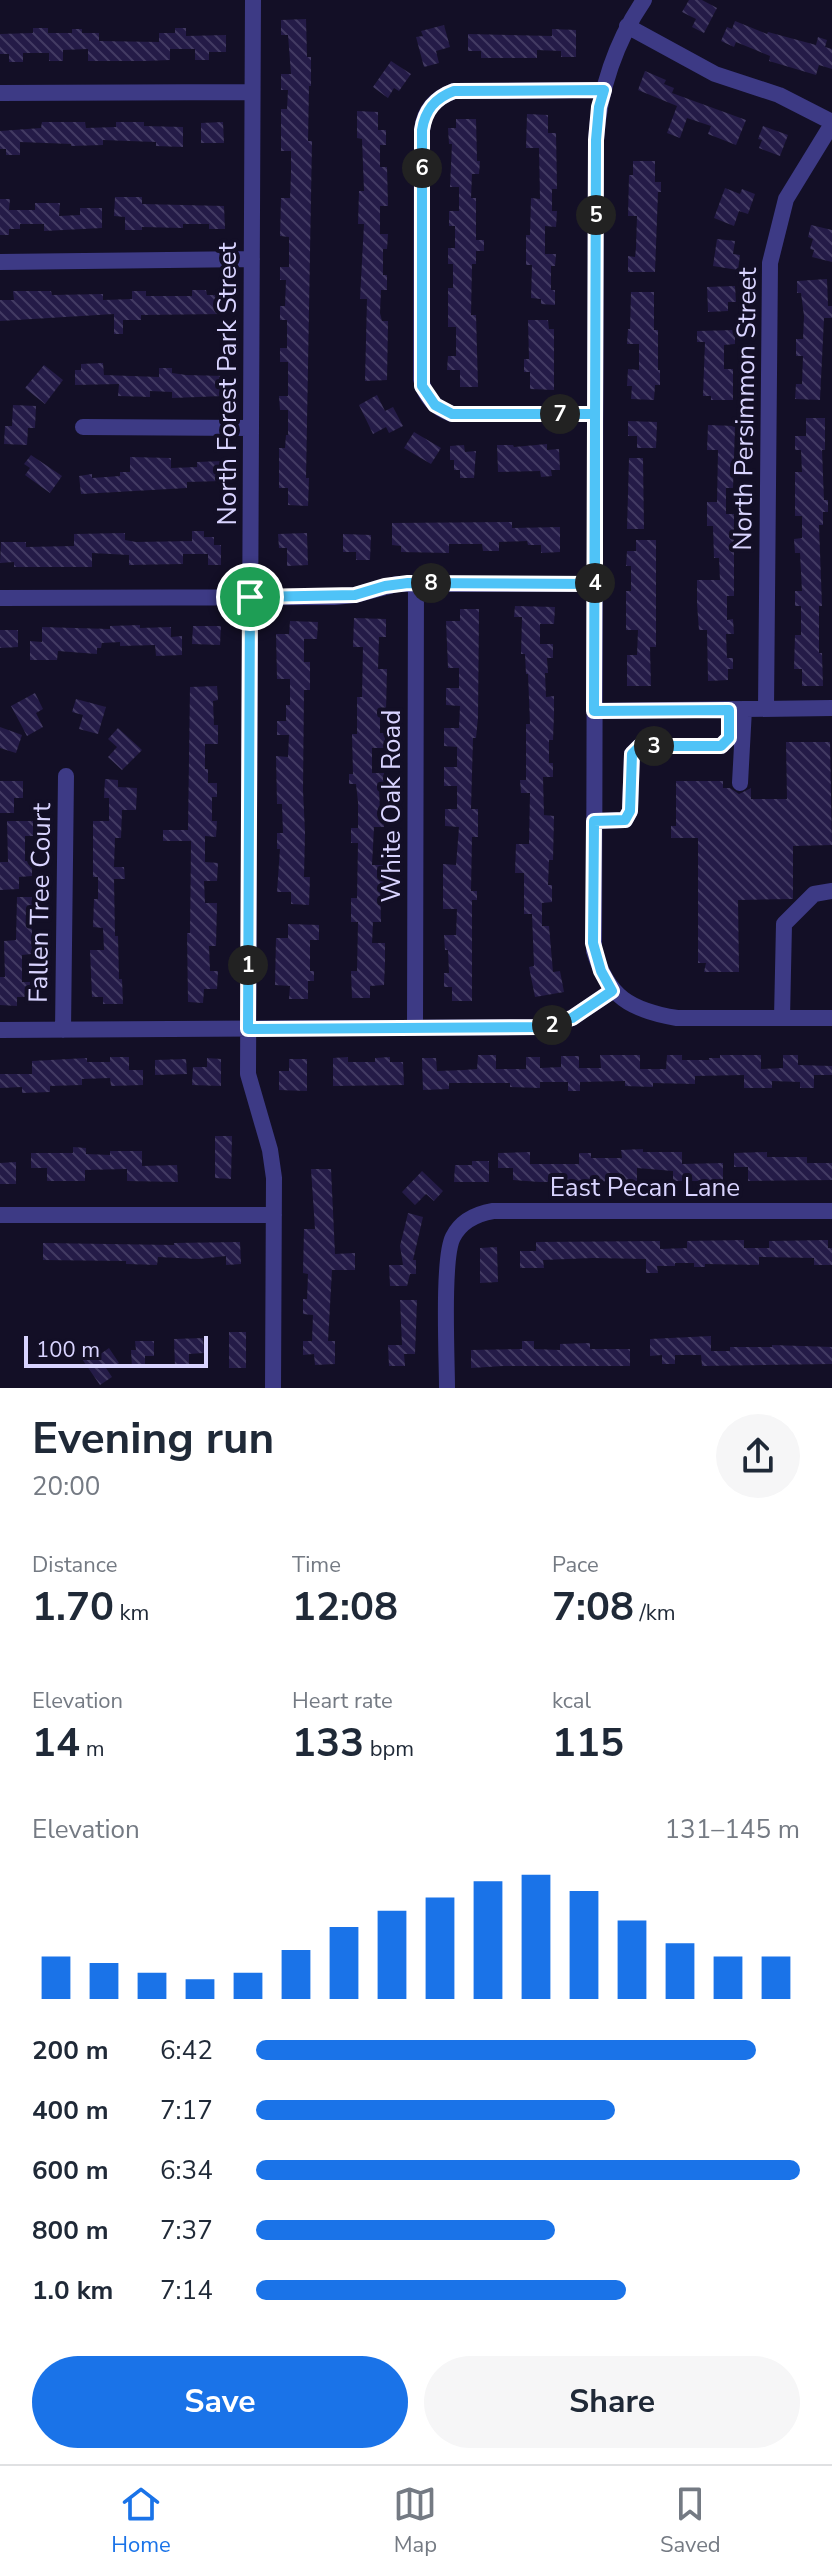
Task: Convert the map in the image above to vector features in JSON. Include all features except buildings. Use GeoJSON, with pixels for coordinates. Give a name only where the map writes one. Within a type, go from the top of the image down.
{"type":"FeatureCollection","features":[{"type":"Feature","properties":{"kind":"street","name":"North Forest Park Street"},"geometry":{"type":"LineString","coordinates":[[253,0],[248,1074],[272,1160],[273,1388]]}},
{"type":"Feature","properties":{"kind":"street"},"geometry":{"type":"LineString","coordinates":[[644,0],[627,26],[604,90],[596,140],[593,943],[601,971],[612,991],[643,1009],[677,1018],[832,1018]]}},
{"type":"Feature","properties":{"kind":"street"},"geometry":{"type":"LineString","coordinates":[[627,26],[715,74],[794,101],[832,123]]}},
{"type":"Feature","properties":{"kind":"street"},"geometry":{"type":"LineString","coordinates":[[595,414],[452,414],[440,409],[427,396],[421,379],[422,130],[424,117],[431,106],[454,91],[604,90]]}},
{"type":"Feature","properties":{"kind":"street"},"geometry":{"type":"LineString","coordinates":[[0,93],[252,92]]}},
{"type":"Feature","properties":{"kind":"street","name":"North Persimmon Street"},"geometry":{"type":"LineString","coordinates":[[766,709],[770,263],[786,199],[832,123]]}},
{"type":"Feature","properties":{"kind":"street"},"geometry":{"type":"LineString","coordinates":[[0,262],[252,259]]}},
{"type":"Feature","properties":{"kind":"street"},"geometry":{"type":"LineString","coordinates":[[83,427],[251,428]]}},
{"type":"Feature","properties":{"kind":"street"},"geometry":{"type":"LineString","coordinates":[[0,598],[334,597],[416,583],[595,584]]}},
{"type":"Feature","properties":{"kind":"street","name":"White Oak Road"},"geometry":{"type":"LineString","coordinates":[[415,1028],[416,583]]}},
{"type":"Feature","properties":{"kind":"street"},"geometry":{"type":"LineString","coordinates":[[594,711],[832,708]]}},
{"type":"Feature","properties":{"kind":"street"},"geometry":{"type":"LineString","coordinates":[[736,710],[740,783]]}},
{"type":"Feature","properties":{"kind":"street"},"geometry":{"type":"LineString","coordinates":[[594,821],[625,820],[630,811],[632,754],[640,746],[721,746],[729,738],[736,710]]}},
{"type":"Feature","properties":{"kind":"street","name":"Fallen Tree Court"},"geometry":{"type":"LineString","coordinates":[[63,1030],[66,776]]}},
{"type":"Feature","properties":{"kind":"street"},"geometry":{"type":"LineString","coordinates":[[782,1018],[784,924],[814,894],[832,891]]}},
{"type":"Feature","properties":{"kind":"street"},"geometry":{"type":"LineString","coordinates":[[0,1030],[541,1027],[572,1018],[612,991]]}},
{"type":"Feature","properties":{"kind":"street","name":"East Pecan Lane"},"geometry":{"type":"LineString","coordinates":[[447,1388],[448,1253],[451,1239],[461,1225],[472,1218],[493,1211],[832,1211]]}},
{"type":"Feature","properties":{"kind":"street"},"geometry":{"type":"LineString","coordinates":[[0,1215],[274,1215]]}},
{"type":"Feature","properties":{"kind":"route"},"geometry":{"type":"LineString","coordinates":[[250,597],[248,1029],[541,1027],[572,1018],[612,991],[601,971],[593,943],[594,821],[625,820],[630,811],[632,754],[640,746],[721,746],[729,738],[729,710],[594,711],[596,140],[604,90],[454,91],[431,106],[424,117],[422,130],[422,386],[435,405],[452,414],[595,414],[595,584],[408,583],[334,597],[250,597]]}}]}
